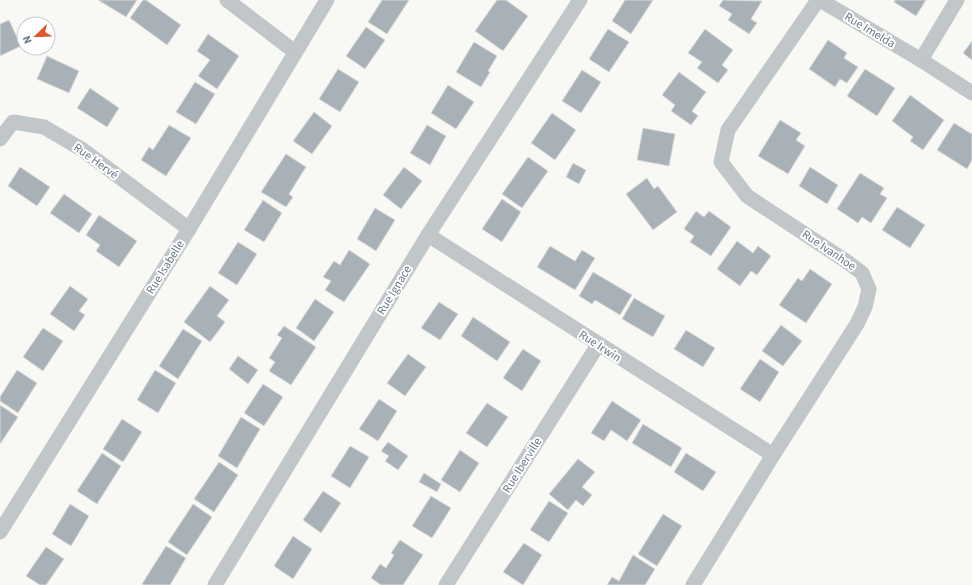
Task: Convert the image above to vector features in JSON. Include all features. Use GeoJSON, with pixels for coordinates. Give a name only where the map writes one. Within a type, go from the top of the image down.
{"type":"FeatureCollection","features":[{"type":"Feature","properties":{"kind":"street"},"geometry":{"type":"LineString","coordinates":[[227,0],[295,52]]}},
{"type":"Feature","properties":{"kind":"street","name":"Rue Isabelle"},"geometry":{"type":"LineString","coordinates":[[0,532],[189,230],[327,0]]}},
{"type":"Feature","properties":{"kind":"street","name":"Rue Ignace"},"geometry":{"type":"LineString","coordinates":[[215,585],[428,235],[580,0]]}},
{"type":"Feature","properties":{"kind":"street","name":"Rue Imelda"},"geometry":{"type":"LineString","coordinates":[[819,0],[921,60],[972,93]]}},
{"type":"Feature","properties":{"kind":"street","name":"Rue Ivanhoe"},"geometry":{"type":"LineString","coordinates":[[693,585],[773,455],[857,324],[866,307],[869,289],[862,273],[747,196],[721,162],[728,130],[819,0]]}},
{"type":"Feature","properties":{"kind":"street"},"geometry":{"type":"LineString","coordinates":[[921,60],[957,0]]}},
{"type":"Feature","properties":{"kind":"street","name":"Rue Hervé"},"geometry":{"type":"LineString","coordinates":[[0,139],[13,122],[44,127],[83,150],[189,230]]}},
{"type":"Feature","properties":{"kind":"street","name":"Rue Irwin"},"geometry":{"type":"LineString","coordinates":[[428,235],[598,345],[773,455]]}},
{"type":"Feature","properties":{"kind":"street","name":"Rue Iberville"},"geometry":{"type":"LineString","coordinates":[[446,585],[598,345]]}},
{"type":"Feature","properties":{"kind":"building"},"geometry":{"type":"Polygon","coordinates":[[[98,0],[137,0],[126,17],[98,0]]]}},
{"type":"Feature","properties":{"kind":"building"},"geometry":{"type":"Polygon","coordinates":[[[143,0],[146,0],[181,25],[167,45],[130,18],[143,0]]]}},
{"type":"Feature","properties":{"kind":"building"},"geometry":{"type":"Polygon","coordinates":[[[382,0],[409,0],[387,34],[368,22],[382,0]]]}},
{"type":"Feature","properties":{"kind":"building"},"geometry":{"type":"Polygon","coordinates":[[[497,0],[506,0],[528,16],[503,51],[475,31],[497,0]]]}},
{"type":"Feature","properties":{"kind":"building"},"geometry":{"type":"Polygon","coordinates":[[[625,0],[653,0],[631,34],[612,21],[625,0]]]}},
{"type":"Feature","properties":{"kind":"building"},"geometry":{"type":"Polygon","coordinates":[[[723,0],[762,1],[751,19],[757,23],[749,34],[728,20],[732,14],[719,6],[723,0]]]}},
{"type":"Feature","properties":{"kind":"building"},"geometry":{"type":"Polygon","coordinates":[[[895,0],[926,0],[916,16],[894,2],[895,0]]]}},
{"type":"Feature","properties":{"kind":"building"},"geometry":{"type":"Polygon","coordinates":[[[9,20],[16,35],[16,48],[0,56],[0,24],[9,20]]]}},
{"type":"Feature","properties":{"kind":"building"},"geometry":{"type":"Polygon","coordinates":[[[366,27],[385,40],[365,69],[346,56],[366,27]]]}},
{"type":"Feature","properties":{"kind":"building"},"geometry":{"type":"Polygon","coordinates":[[[608,29],[629,42],[609,72],[589,59],[608,29]]]}},
{"type":"Feature","properties":{"kind":"building"},"geometry":{"type":"Polygon","coordinates":[[[705,29],[733,50],[722,65],[728,70],[718,83],[697,68],[702,62],[688,53],[705,29]]]}},
{"type":"Feature","properties":{"kind":"building"},"geometry":{"type":"Polygon","coordinates":[[[208,34],[239,56],[217,89],[198,76],[210,60],[197,51],[208,34]]]}},
{"type":"Feature","properties":{"kind":"building"},"geometry":{"type":"Polygon","coordinates":[[[828,40],[847,53],[844,58],[858,67],[847,83],[840,79],[835,87],[809,69],[828,40]]]}},
{"type":"Feature","properties":{"kind":"building"},"geometry":{"type":"Polygon","coordinates":[[[972,41],[972,60],[963,53],[972,41]]]}},
{"type":"Feature","properties":{"kind":"building"},"geometry":{"type":"Polygon","coordinates":[[[474,42],[497,56],[481,87],[456,72],[474,42]]]}},
{"type":"Feature","properties":{"kind":"building"},"geometry":{"type":"Polygon","coordinates":[[[47,56],[79,71],[69,93],[37,79],[47,56]]]}},
{"type":"Feature","properties":{"kind":"building"},"geometry":{"type":"Polygon","coordinates":[[[338,69],[359,82],[340,112],[319,99],[338,69]]]}},
{"type":"Feature","properties":{"kind":"building"},"geometry":{"type":"Polygon","coordinates":[[[865,69],[895,88],[877,116],[847,96],[865,69]]]}},
{"type":"Feature","properties":{"kind":"building"},"geometry":{"type":"Polygon","coordinates":[[[582,70],[601,82],[581,113],[562,101],[582,70]]]}},
{"type":"Feature","properties":{"kind":"building"},"geometry":{"type":"Polygon","coordinates":[[[679,72],[706,92],[692,111],[698,116],[691,125],[671,111],[675,105],[662,95],[679,72]]]}},
{"type":"Feature","properties":{"kind":"building"},"geometry":{"type":"Polygon","coordinates":[[[195,82],[215,94],[196,124],[176,112],[195,82]]]}},
{"type":"Feature","properties":{"kind":"building"},"geometry":{"type":"Polygon","coordinates":[[[448,85],[474,102],[456,129],[431,113],[448,85]]]}},
{"type":"Feature","properties":{"kind":"building"},"geometry":{"type":"Polygon","coordinates":[[[90,88],[119,108],[107,127],[77,108],[90,88]]]}},
{"type":"Feature","properties":{"kind":"building"},"geometry":{"type":"Polygon","coordinates":[[[910,95],[944,120],[923,150],[910,141],[913,137],[892,121],[910,95]]]}},
{"type":"Feature","properties":{"kind":"building"},"geometry":{"type":"Polygon","coordinates":[[[314,112],[332,126],[312,154],[293,141],[314,112]]]}},
{"type":"Feature","properties":{"kind":"building"},"geometry":{"type":"Polygon","coordinates":[[[552,113],[576,130],[555,160],[531,143],[552,113]]]}},
{"type":"Feature","properties":{"kind":"building"},"geometry":{"type":"Polygon","coordinates":[[[780,120],[801,133],[796,140],[805,146],[788,174],[758,156],[780,120]]]}},
{"type":"Feature","properties":{"kind":"building"},"geometry":{"type":"Polygon","coordinates":[[[954,123],[972,134],[972,160],[967,169],[937,150],[954,123]]]}},
{"type":"Feature","properties":{"kind":"building"},"geometry":{"type":"Polygon","coordinates":[[[169,125],[191,138],[166,176],[141,160],[149,147],[153,150],[169,125]]]}},
{"type":"Feature","properties":{"kind":"building"},"geometry":{"type":"Polygon","coordinates":[[[427,125],[446,136],[430,165],[410,153],[427,125]]]}},
{"type":"Feature","properties":{"kind":"building"},"geometry":{"type":"Polygon","coordinates":[[[643,128],[675,134],[669,166],[637,160],[643,128]]]}},
{"type":"Feature","properties":{"kind":"building"},"geometry":{"type":"Polygon","coordinates":[[[286,154],[306,167],[289,194],[293,197],[286,207],[261,192],[286,154]]]}},
{"type":"Feature","properties":{"kind":"building"},"geometry":{"type":"Polygon","coordinates":[[[528,157],[548,171],[522,208],[502,194],[528,157]]]}},
{"type":"Feature","properties":{"kind":"building"},"geometry":{"type":"Polygon","coordinates":[[[573,163],[586,170],[579,184],[566,177],[573,163]]]}},
{"type":"Feature","properties":{"kind":"building"},"geometry":{"type":"Polygon","coordinates":[[[20,167],[50,187],[37,206],[8,186],[20,167]]]}},
{"type":"Feature","properties":{"kind":"building"},"geometry":{"type":"Polygon","coordinates":[[[404,167],[422,181],[401,209],[383,195],[404,167]]]}},
{"type":"Feature","properties":{"kind":"building"},"geometry":{"type":"Polygon","coordinates":[[[810,167],[838,185],[827,204],[799,186],[810,167]]]}},
{"type":"Feature","properties":{"kind":"building"},"geometry":{"type":"Polygon","coordinates":[[[860,173],[884,188],[880,194],[887,198],[871,223],[862,217],[858,223],[837,209],[860,173]]]}},
{"type":"Feature","properties":{"kind":"building"},"geometry":{"type":"Polygon","coordinates":[[[647,178],[654,189],[658,186],[677,212],[653,230],[626,194],[647,178]]]}},
{"type":"Feature","properties":{"kind":"building"},"geometry":{"type":"Polygon","coordinates":[[[64,194],[92,214],[79,233],[50,213],[64,194]]]}},
{"type":"Feature","properties":{"kind":"building"},"geometry":{"type":"Polygon","coordinates":[[[502,199],[521,212],[502,242],[482,229],[502,199]]]}},
{"type":"Feature","properties":{"kind":"building"},"geometry":{"type":"Polygon","coordinates":[[[263,200],[282,213],[264,242],[244,230],[263,200]]]}},
{"type":"Feature","properties":{"kind":"building"},"geometry":{"type":"Polygon","coordinates":[[[897,207],[925,225],[910,248],[882,230],[897,207]]]}},
{"type":"Feature","properties":{"kind":"building"},"geometry":{"type":"Polygon","coordinates":[[[375,208],[395,220],[376,251],[357,239],[375,208]]]}},
{"type":"Feature","properties":{"kind":"building"},"geometry":{"type":"Polygon","coordinates":[[[696,211],[704,217],[709,211],[731,227],[711,256],[690,242],[694,236],[684,229],[696,211]]]}},
{"type":"Feature","properties":{"kind":"building"},"geometry":{"type":"Polygon","coordinates":[[[99,215],[137,241],[119,267],[96,251],[100,245],[86,235],[99,215]]]}},
{"type":"Feature","properties":{"kind":"building"},"geometry":{"type":"Polygon","coordinates":[[[737,241],[753,253],[758,246],[771,256],[757,275],[751,271],[740,286],[717,269],[737,241]]]}},
{"type":"Feature","properties":{"kind":"building"},"geometry":{"type":"Polygon","coordinates":[[[238,242],[257,254],[237,285],[218,273],[238,242]]]}},
{"type":"Feature","properties":{"kind":"building"},"geometry":{"type":"Polygon","coordinates":[[[550,246],[575,261],[582,250],[595,258],[575,290],[537,267],[550,246]]]}},
{"type":"Feature","properties":{"kind":"building"},"geometry":{"type":"Polygon","coordinates":[[[349,250],[370,264],[344,302],[325,290],[331,281],[323,277],[334,261],[340,265],[349,250]]]}},
{"type":"Feature","properties":{"kind":"building"},"geometry":{"type":"Polygon","coordinates":[[[810,269],[832,284],[806,323],[779,305],[798,278],[802,281],[810,269]]]}},
{"type":"Feature","properties":{"kind":"building"},"geometry":{"type":"Polygon","coordinates":[[[593,272],[632,295],[620,315],[595,300],[592,304],[579,296],[593,272]]]}},
{"type":"Feature","properties":{"kind":"building"},"geometry":{"type":"Polygon","coordinates":[[[70,286],[88,299],[79,311],[85,315],[74,331],[50,314],[70,286]]]}},
{"type":"Feature","properties":{"kind":"building"},"geometry":{"type":"Polygon","coordinates":[[[210,286],[229,300],[217,316],[225,322],[210,342],[184,322],[210,286]]]}},
{"type":"Feature","properties":{"kind":"building"},"geometry":{"type":"Polygon","coordinates":[[[634,298],[665,316],[653,337],[622,319],[634,298]]]}},
{"type":"Feature","properties":{"kind":"building"},"geometry":{"type":"Polygon","coordinates":[[[315,299],[334,312],[314,341],[296,328],[315,299]]]}},
{"type":"Feature","properties":{"kind":"building"},"geometry":{"type":"Polygon","coordinates":[[[439,302],[458,314],[440,340],[421,328],[439,302]]]}},
{"type":"Feature","properties":{"kind":"building"},"geometry":{"type":"Polygon","coordinates":[[[473,317],[510,342],[497,361],[461,336],[473,317]]]}},
{"type":"Feature","properties":{"kind":"building"},"geometry":{"type":"Polygon","coordinates":[[[781,325],[802,341],[783,366],[762,351],[781,325]]]}},
{"type":"Feature","properties":{"kind":"building"},"geometry":{"type":"Polygon","coordinates":[[[284,326],[316,347],[291,385],[269,371],[275,362],[269,358],[282,338],[277,335],[284,326]]]}},
{"type":"Feature","properties":{"kind":"building"},"geometry":{"type":"Polygon","coordinates":[[[43,328],[63,341],[43,371],[23,357],[43,328]]]}},
{"type":"Feature","properties":{"kind":"building"},"geometry":{"type":"Polygon","coordinates":[[[183,329],[202,341],[178,379],[159,366],[183,329]]]}},
{"type":"Feature","properties":{"kind":"building"},"geometry":{"type":"Polygon","coordinates":[[[686,330],[715,348],[703,367],[674,349],[686,330]]]}},
{"type":"Feature","properties":{"kind":"building"},"geometry":{"type":"Polygon","coordinates":[[[523,349],[541,361],[522,391],[503,378],[523,349]]]}},
{"type":"Feature","properties":{"kind":"building"},"geometry":{"type":"Polygon","coordinates":[[[408,354],[426,367],[405,396],[387,383],[408,354]]]}},
{"type":"Feature","properties":{"kind":"building"},"geometry":{"type":"Polygon","coordinates":[[[238,356],[258,370],[248,384],[229,369],[238,356]]]}},
{"type":"Feature","properties":{"kind":"building"},"geometry":{"type":"Polygon","coordinates":[[[760,359],[779,372],[760,402],[740,389],[760,359]]]}},
{"type":"Feature","properties":{"kind":"building"},"geometry":{"type":"Polygon","coordinates":[[[17,370],[37,383],[18,413],[0,401],[0,397],[17,370]]]}},
{"type":"Feature","properties":{"kind":"building"},"geometry":{"type":"Polygon","coordinates":[[[155,370],[176,383],[158,413],[137,400],[155,370]]]}},
{"type":"Feature","properties":{"kind":"building"},"geometry":{"type":"Polygon","coordinates":[[[263,384],[283,397],[264,426],[244,413],[263,384]]]}},
{"type":"Feature","properties":{"kind":"building"},"geometry":{"type":"Polygon","coordinates":[[[379,399],[397,411],[378,441],[359,429],[379,399]]]}},
{"type":"Feature","properties":{"kind":"building"},"geometry":{"type":"Polygon","coordinates":[[[612,401],[641,420],[627,441],[611,430],[604,441],[591,433],[612,401]]]}},
{"type":"Feature","properties":{"kind":"building"},"geometry":{"type":"Polygon","coordinates":[[[487,403],[508,417],[487,447],[466,433],[487,403]]]}},
{"type":"Feature","properties":{"kind":"building"},"geometry":{"type":"Polygon","coordinates":[[[0,405],[18,417],[0,444],[0,405]]]}},
{"type":"Feature","properties":{"kind":"building"},"geometry":{"type":"Polygon","coordinates":[[[241,417],[260,429],[237,468],[218,456],[241,417]]]}},
{"type":"Feature","properties":{"kind":"building"},"geometry":{"type":"Polygon","coordinates":[[[122,419],[142,432],[123,462],[103,449],[122,419]]]}},
{"type":"Feature","properties":{"kind":"building"},"geometry":{"type":"Polygon","coordinates":[[[643,424],[682,448],[671,467],[632,443],[643,424]]]}},
{"type":"Feature","properties":{"kind":"building"},"geometry":{"type":"Polygon","coordinates":[[[388,442],[408,456],[398,470],[385,461],[389,456],[381,451],[388,442]]]}},
{"type":"Feature","properties":{"kind":"building"},"geometry":{"type":"Polygon","coordinates":[[[350,446],[369,457],[350,488],[331,476],[350,446]]]}},
{"type":"Feature","properties":{"kind":"building"},"geometry":{"type":"Polygon","coordinates":[[[460,450],[479,463],[460,492],[441,480],[460,450]]]}},
{"type":"Feature","properties":{"kind":"building"},"geometry":{"type":"Polygon","coordinates":[[[102,453],[121,466],[97,504],[77,491],[102,453]]]}},
{"type":"Feature","properties":{"kind":"building"},"geometry":{"type":"Polygon","coordinates":[[[686,453],[716,472],[703,491],[674,472],[686,453]]]}},
{"type":"Feature","properties":{"kind":"building"},"geometry":{"type":"Polygon","coordinates":[[[578,459],[595,472],[582,487],[592,495],[583,506],[576,500],[568,510],[549,494],[578,459]]]}},
{"type":"Feature","properties":{"kind":"building"},"geometry":{"type":"Polygon","coordinates":[[[219,462],[238,475],[214,512],[194,499],[219,462]]]}},
{"type":"Feature","properties":{"kind":"building"},"geometry":{"type":"Polygon","coordinates":[[[424,473],[441,484],[437,492],[419,482],[424,473]]]}},
{"type":"Feature","properties":{"kind":"building"},"geometry":{"type":"Polygon","coordinates":[[[323,491],[341,503],[321,533],[303,520],[323,491]]]}},
{"type":"Feature","properties":{"kind":"building"},"geometry":{"type":"Polygon","coordinates":[[[431,496],[451,508],[432,538],[412,526],[431,496]]]}},
{"type":"Feature","properties":{"kind":"building"},"geometry":{"type":"Polygon","coordinates":[[[549,501],[568,513],[549,542],[530,530],[549,501]]]}},
{"type":"Feature","properties":{"kind":"building"},"geometry":{"type":"Polygon","coordinates":[[[70,504],[89,516],[71,546],[52,534],[70,504]]]}},
{"type":"Feature","properties":{"kind":"building"},"geometry":{"type":"Polygon","coordinates":[[[193,504],[212,517],[187,555],[168,542],[193,504]]]}},
{"type":"Feature","properties":{"kind":"building"},"geometry":{"type":"Polygon","coordinates":[[[663,514],[682,526],[657,566],[638,554],[663,514]]]}},
{"type":"Feature","properties":{"kind":"building"},"geometry":{"type":"Polygon","coordinates":[[[293,536],[312,549],[293,579],[274,566],[293,536]]]}},
{"type":"Feature","properties":{"kind":"building"},"geometry":{"type":"Polygon","coordinates":[[[400,540],[423,555],[403,585],[381,585],[371,578],[380,564],[386,568],[394,555],[391,553],[400,540]]]}},
{"type":"Feature","properties":{"kind":"building"},"geometry":{"type":"Polygon","coordinates":[[[524,543],[542,555],[523,585],[503,572],[524,543]]]}},
{"type":"Feature","properties":{"kind":"building"},"geometry":{"type":"Polygon","coordinates":[[[166,546],[186,558],[170,585],[142,584],[166,546]]]}},
{"type":"Feature","properties":{"kind":"building"},"geometry":{"type":"Polygon","coordinates":[[[46,547],[64,559],[46,585],[40,585],[26,576],[46,547]]]}},
{"type":"Feature","properties":{"kind":"building"},"geometry":{"type":"Polygon","coordinates":[[[633,555],[655,569],[645,585],[607,585],[612,577],[619,581],[633,555]]]}}]}
